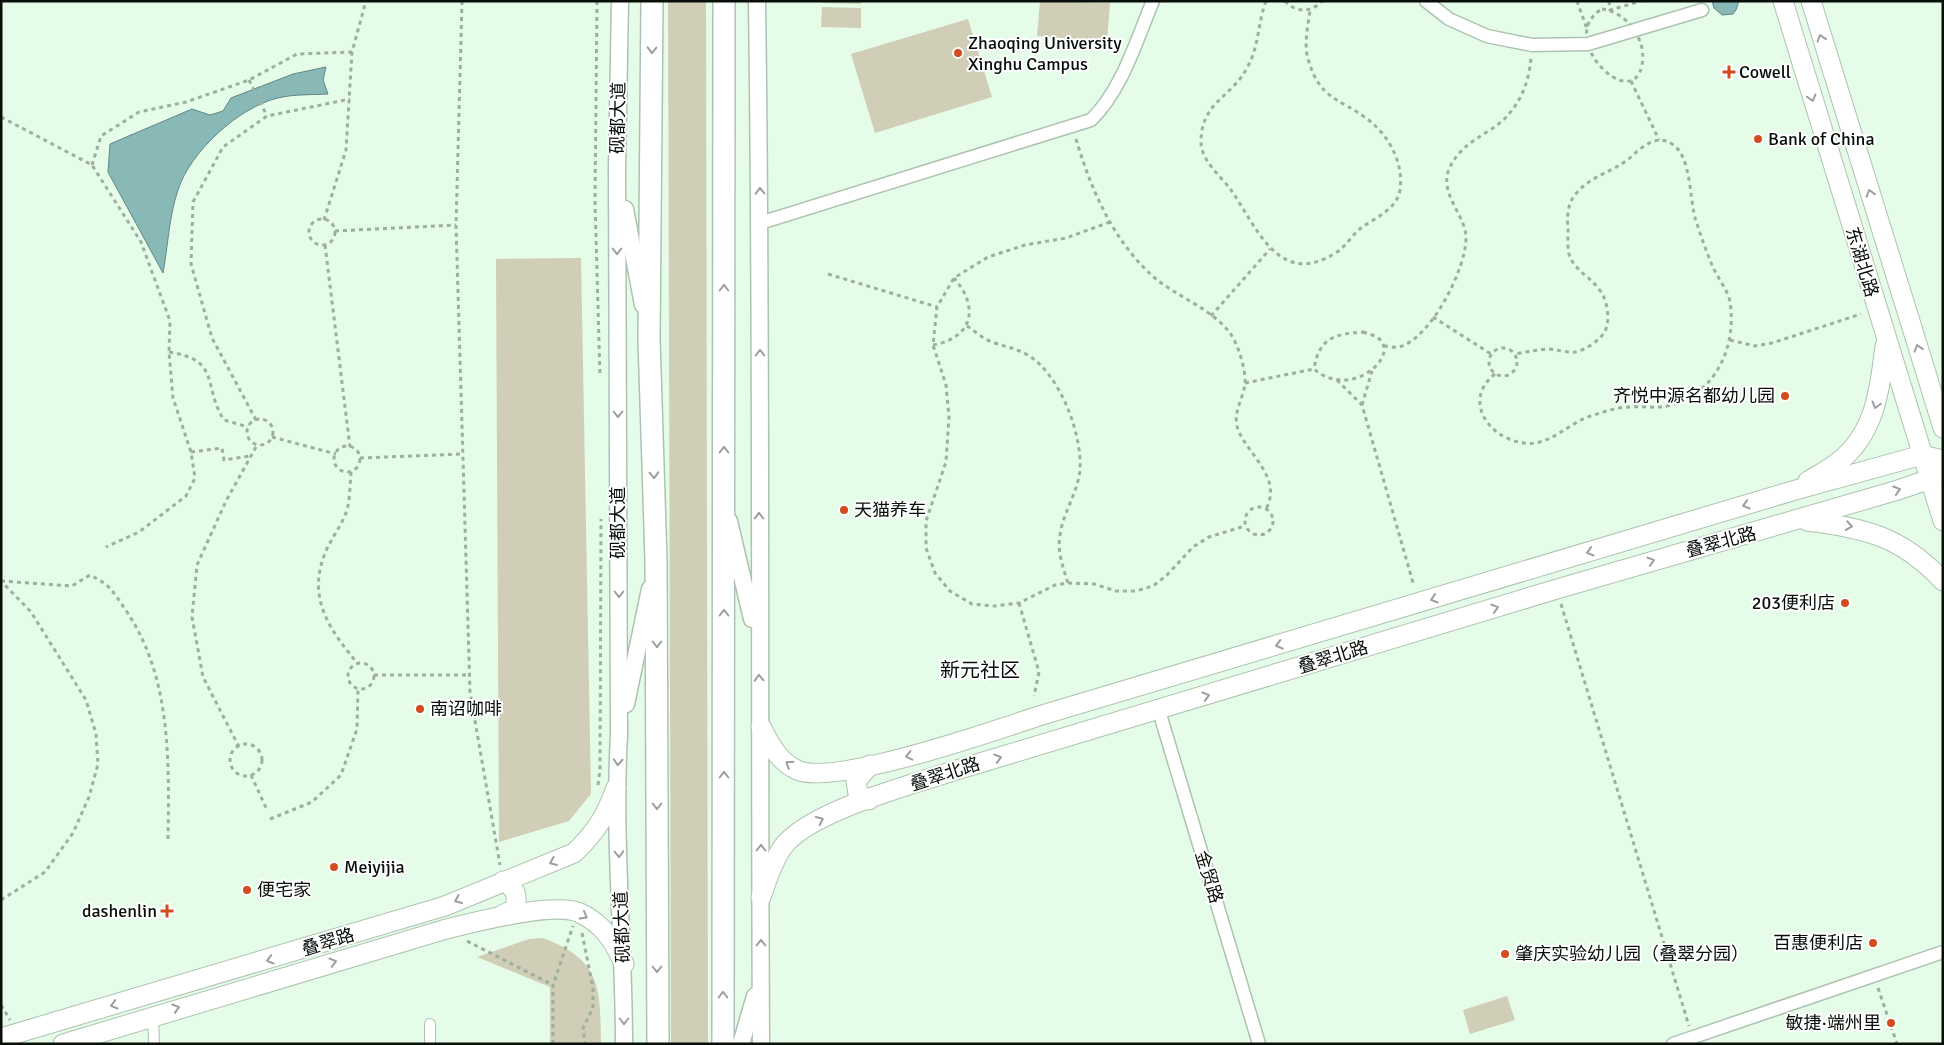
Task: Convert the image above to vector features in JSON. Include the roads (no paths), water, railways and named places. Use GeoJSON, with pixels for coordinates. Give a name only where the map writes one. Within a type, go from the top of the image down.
{"type":"FeatureCollection","features":[{"type":"Feature","properties":{"kind":"main road","name":"砚都大道"},"geometry":{"type":"LineString","coordinates":[[652,1],[649,339],[656,560],[658,1044]]}},
{"type":"Feature","properties":{"kind":"main road"},"geometry":{"type":"LineString","coordinates":[[723,1044],[724,1]]}},
{"type":"Feature","properties":{"kind":"main road","name":"东湖北路"},"geometry":{"type":"LineString","coordinates":[[1783,1],[1922,455],[1936,475],[1943,521]]}},
{"type":"Feature","properties":{"kind":"main road","name":"东湖北路"},"geometry":{"type":"LineString","coordinates":[[1811,1],[1943,428]]}},
{"type":"Feature","properties":{"kind":"main road"},"geometry":{"type":"LineString","coordinates":[[1886,340],[1881,384],[1875,410],[1867,427],[1854,447],[1838,462],[1792,491],[1800,520],[1859,528],[1882,537],[1906,548],[1929,566],[1943,581]]}},
{"type":"Feature","properties":{"kind":"main road"},"geometry":{"type":"LineString","coordinates":[[1903,393],[1929,385]]}},
{"type":"Feature","properties":{"kind":"main road","name":"叠翠北路"},"geometry":{"type":"LineString","coordinates":[[761,727],[772,750],[782,760],[798,770],[828,771],[870,765],[948,746],[1042,715],[1419,604],[1792,491],[1922,455],[1943,460]]}},
{"type":"Feature","properties":{"kind":"main road","name":"叠翠北路"},"geometry":{"type":"LineString","coordinates":[[761,897],[774,862],[783,847],[799,831],[869,800],[950,772],[1556,589],[1800,520],[1936,475]]}},
{"type":"Feature","properties":{"kind":"main road"},"geometry":{"type":"LineString","coordinates":[[869,800],[858,794],[856,781],[870,765]]}},
{"type":"Feature","properties":{"kind":"main road","name":"叠翠路"},"geometry":{"type":"LineString","coordinates":[[1,1038],[436,909],[574,853],[590,838],[606,815],[616,788]]}},
{"type":"Feature","properties":{"kind":"main road"},"geometry":{"type":"LineString","coordinates":[[502,916],[515,909],[518,898],[514,888],[503,881]]}},
{"type":"Feature","properties":{"kind":"main road","name":"叠翠路"},"geometry":{"type":"LineString","coordinates":[[62,1044],[153,1015],[443,930],[502,916],[563,909],[578,912],[601,926],[614,942],[624,964]]}},
{"type":"Feature","properties":{"kind":"street","name":"砚都大道"},"geometry":{"type":"LineString","coordinates":[[620,1],[617,168],[619,735],[616,788],[624,964],[624,1044]]}},
{"type":"Feature","properties":{"kind":"street"},"geometry":{"type":"LineString","coordinates":[[757,1],[760,223],[758,646],[761,727],[761,1044]]}},
{"type":"Feature","properties":{"kind":"street"},"geometry":{"type":"LineString","coordinates":[[760,223],[1091,120],[1104,107],[1153,1]]}},
{"type":"Feature","properties":{"kind":"street"},"geometry":{"type":"LineString","coordinates":[[1426,1],[1449,19],[1487,36],[1532,46],[1588,44],[1702,10]]}},
{"type":"Feature","properties":{"kind":"street"},"geometry":{"type":"LineString","coordinates":[[617,168],[649,339]]}},
{"type":"Feature","properties":{"kind":"street"},"geometry":{"type":"LineString","coordinates":[[724,499],[758,646]]}},
{"type":"Feature","properties":{"kind":"street"},"geometry":{"type":"LineString","coordinates":[[619,735],[656,560]]}},
{"type":"Feature","properties":{"kind":"street","name":"金贸路"},"geometry":{"type":"LineString","coordinates":[[1159,710],[1259,1044]]}},
{"type":"Feature","properties":{"kind":"street"},"geometry":{"type":"LineString","coordinates":[[1672,1044],[1943,952]]}},
{"type":"Feature","properties":{"kind":"street"},"geometry":{"type":"LineString","coordinates":[[741,1044],[760,977]]}},
{"type":"Feature","properties":{"kind":"street"},"geometry":{"type":"LineString","coordinates":[[153,1015],[154,1044]]}},
{"type":"Feature","properties":{"kind":"street"},"geometry":{"type":"LineString","coordinates":[[430,1024],[430,1044]]}},
{"type":"Feature","properties":{"kind":"water"},"geometry":{"type":"Polygon","coordinates":[[[1712,1],[1739,1],[1733,14],[1722,15],[1714,8],[1712,1]]]}},
{"type":"Feature","properties":{"kind":"water"},"geometry":{"type":"Polygon","coordinates":[[[326,67],[323,80],[328,94],[290,96],[263,103],[232,121],[218,133],[193,161],[184,176],[175,200],[163,273],[108,172],[110,144],[192,109],[210,115],[223,111],[231,98],[293,74],[326,67]]]}},
{"type":"Feature","properties":{"kind":"place","name":"Zhaoqing University Xinghu Campus"},"geometry":{"type":"Point","coordinates":[958,53]}},
{"type":"Feature","properties":{"kind":"place","name":"Cowell"},"geometry":{"type":"Point","coordinates":[1729,72]}},
{"type":"Feature","properties":{"kind":"place","name":"Bank of China"},"geometry":{"type":"Point","coordinates":[1758,139]}},
{"type":"Feature","properties":{"kind":"place","name":"齐悦中源名都幼儿园"},"geometry":{"type":"Point","coordinates":[1785,396]}},
{"type":"Feature","properties":{"kind":"place","name":"天猫养车"},"geometry":{"type":"Point","coordinates":[844,510]}},
{"type":"Feature","properties":{"kind":"place","name":"203便利店"},"geometry":{"type":"Point","coordinates":[1845,603]}},
{"type":"Feature","properties":{"kind":"place","name":"南诏咖啡"},"geometry":{"type":"Point","coordinates":[420,709]}},
{"type":"Feature","properties":{"kind":"place","name":"Meiyijia"},"geometry":{"type":"Point","coordinates":[334,867]}},
{"type":"Feature","properties":{"kind":"place","name":"便宅家"},"geometry":{"type":"Point","coordinates":[247,890]}},
{"type":"Feature","properties":{"kind":"place","name":"dashenlin"},"geometry":{"type":"Point","coordinates":[167,911]}},
{"type":"Feature","properties":{"kind":"place","name":"百惠便利店"},"geometry":{"type":"Point","coordinates":[1873,943]}},
{"type":"Feature","properties":{"kind":"place","name":"肇庆实验幼儿园（叠翠分园）"},"geometry":{"type":"Point","coordinates":[1505,954]}},
{"type":"Feature","properties":{"kind":"place","name":"敏捷·端州里"},"geometry":{"type":"Point","coordinates":[1891,1023]}},
{"type":"Feature","properties":{"kind":"district","name":"新元社区"},"geometry":{"type":"Point","coordinates":[980,670]}}]}
